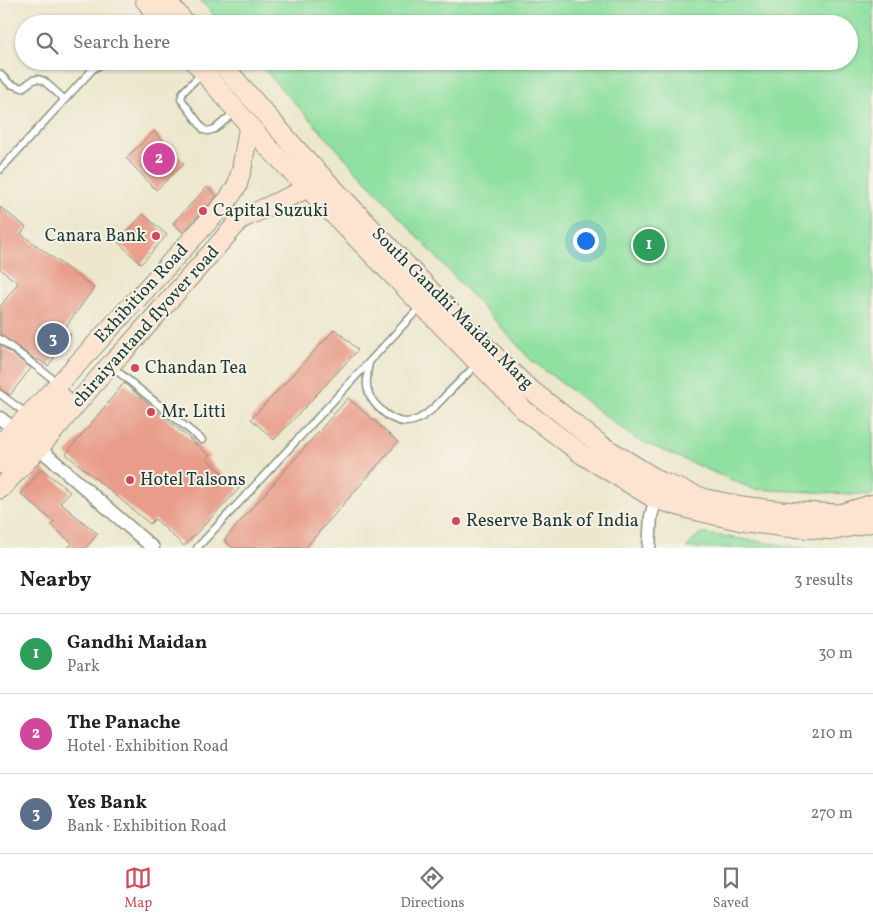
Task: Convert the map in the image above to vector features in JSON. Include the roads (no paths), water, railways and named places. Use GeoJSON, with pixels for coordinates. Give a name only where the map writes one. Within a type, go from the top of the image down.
{"type":"FeatureCollection","features":[{"type":"Feature","properties":{"kind":"main road"},"geometry":{"type":"LineString","coordinates":[[157,8],[170,15]]}},
{"type":"Feature","properties":{"kind":"main road"},"geometry":{"type":"LineString","coordinates":[[201,70],[308,188],[427,299],[478,363],[524,410],[583,455],[658,491],[689,509],[746,522],[785,527],[835,530],[873,522]]}},
{"type":"Feature","properties":{"kind":"main road","name":"South Gandhi Maidan Marg"},"geometry":{"type":"LineString","coordinates":[[227,70],[427,299],[470,332],[526,386],[658,491],[781,511],[840,514],[873,504]]}},
{"type":"Feature","properties":{"kind":"main road","name":"Exhibition Road"},"geometry":{"type":"LineString","coordinates":[[0,444],[7,423],[28,415],[59,384],[227,201],[237,186],[242,168],[243,118]]}},
{"type":"Feature","properties":{"kind":"main road"},"geometry":{"type":"LineString","coordinates":[[297,150],[308,188]]}},
{"type":"Feature","properties":{"kind":"main road","name":"chiraiyantand flyover road"},"geometry":{"type":"LineString","coordinates":[[0,489],[39,448],[111,356],[242,219],[308,188]]}},
{"type":"Feature","properties":{"kind":"main road"},"geometry":{"type":"LineString","coordinates":[[0,464],[111,356],[111,328]]}},
{"type":"Feature","properties":{"kind":"street"},"geometry":{"type":"LineString","coordinates":[[39,448],[153,548]]}},
{"type":"Feature","properties":{"kind":"street"},"geometry":{"type":"LineString","coordinates":[[649,548],[651,516],[658,491]]}},
{"type":"Feature","properties":{"kind":"lane"},"geometry":{"type":"LineString","coordinates":[[0,170],[92,70]]}},
{"type":"Feature","properties":{"kind":"lane"},"geometry":{"type":"LineString","coordinates":[[196,70],[181,99],[204,130],[208,132],[243,118]]}},
{"type":"Feature","properties":{"kind":"lane"},"geometry":{"type":"LineString","coordinates":[[0,74],[10,84],[22,88],[33,80],[44,81],[64,99]]}},
{"type":"Feature","properties":{"kind":"lane"},"geometry":{"type":"LineString","coordinates":[[197,548],[427,299]]}},
{"type":"Feature","properties":{"kind":"lane"},"geometry":{"type":"LineString","coordinates":[[0,339],[59,384]]}},
{"type":"Feature","properties":{"kind":"lane"},"geometry":{"type":"LineString","coordinates":[[111,356],[202,440]]}},
{"type":"Feature","properties":{"kind":"lane"},"geometry":{"type":"LineString","coordinates":[[369,363],[366,380],[371,401],[387,417],[402,422],[416,421],[430,412],[478,363]]}},
{"type":"Feature","properties":{"kind":"lane"},"geometry":{"type":"LineString","coordinates":[[0,394],[28,415]]}},
{"type":"Feature","properties":{"kind":"place","name":"The Panache"},"geometry":{"type":"Point","coordinates":[159,159]}},
{"type":"Feature","properties":{"kind":"place","name":"Capital Suzuki"},"geometry":{"type":"Point","coordinates":[203,211]}},
{"type":"Feature","properties":{"kind":"place","name":"Canara Bank"},"geometry":{"type":"Point","coordinates":[156,236]}},
{"type":"Feature","properties":{"kind":"place","name":"Gandhi Maidan"},"geometry":{"type":"Point","coordinates":[649,245]}},
{"type":"Feature","properties":{"kind":"place","name":"Yes Bank"},"geometry":{"type":"Point","coordinates":[53,339]}},
{"type":"Feature","properties":{"kind":"place","name":"Chandan Tea"},"geometry":{"type":"Point","coordinates":[135,368]}},
{"type":"Feature","properties":{"kind":"place","name":"Mr. Litti"},"geometry":{"type":"Point","coordinates":[151,412]}},
{"type":"Feature","properties":{"kind":"place","name":"Hotel Talsons"},"geometry":{"type":"Point","coordinates":[130,480]}},
{"type":"Feature","properties":{"kind":"place","name":"Reserve Bank of India"},"geometry":{"type":"Point","coordinates":[456,521]}}]}
